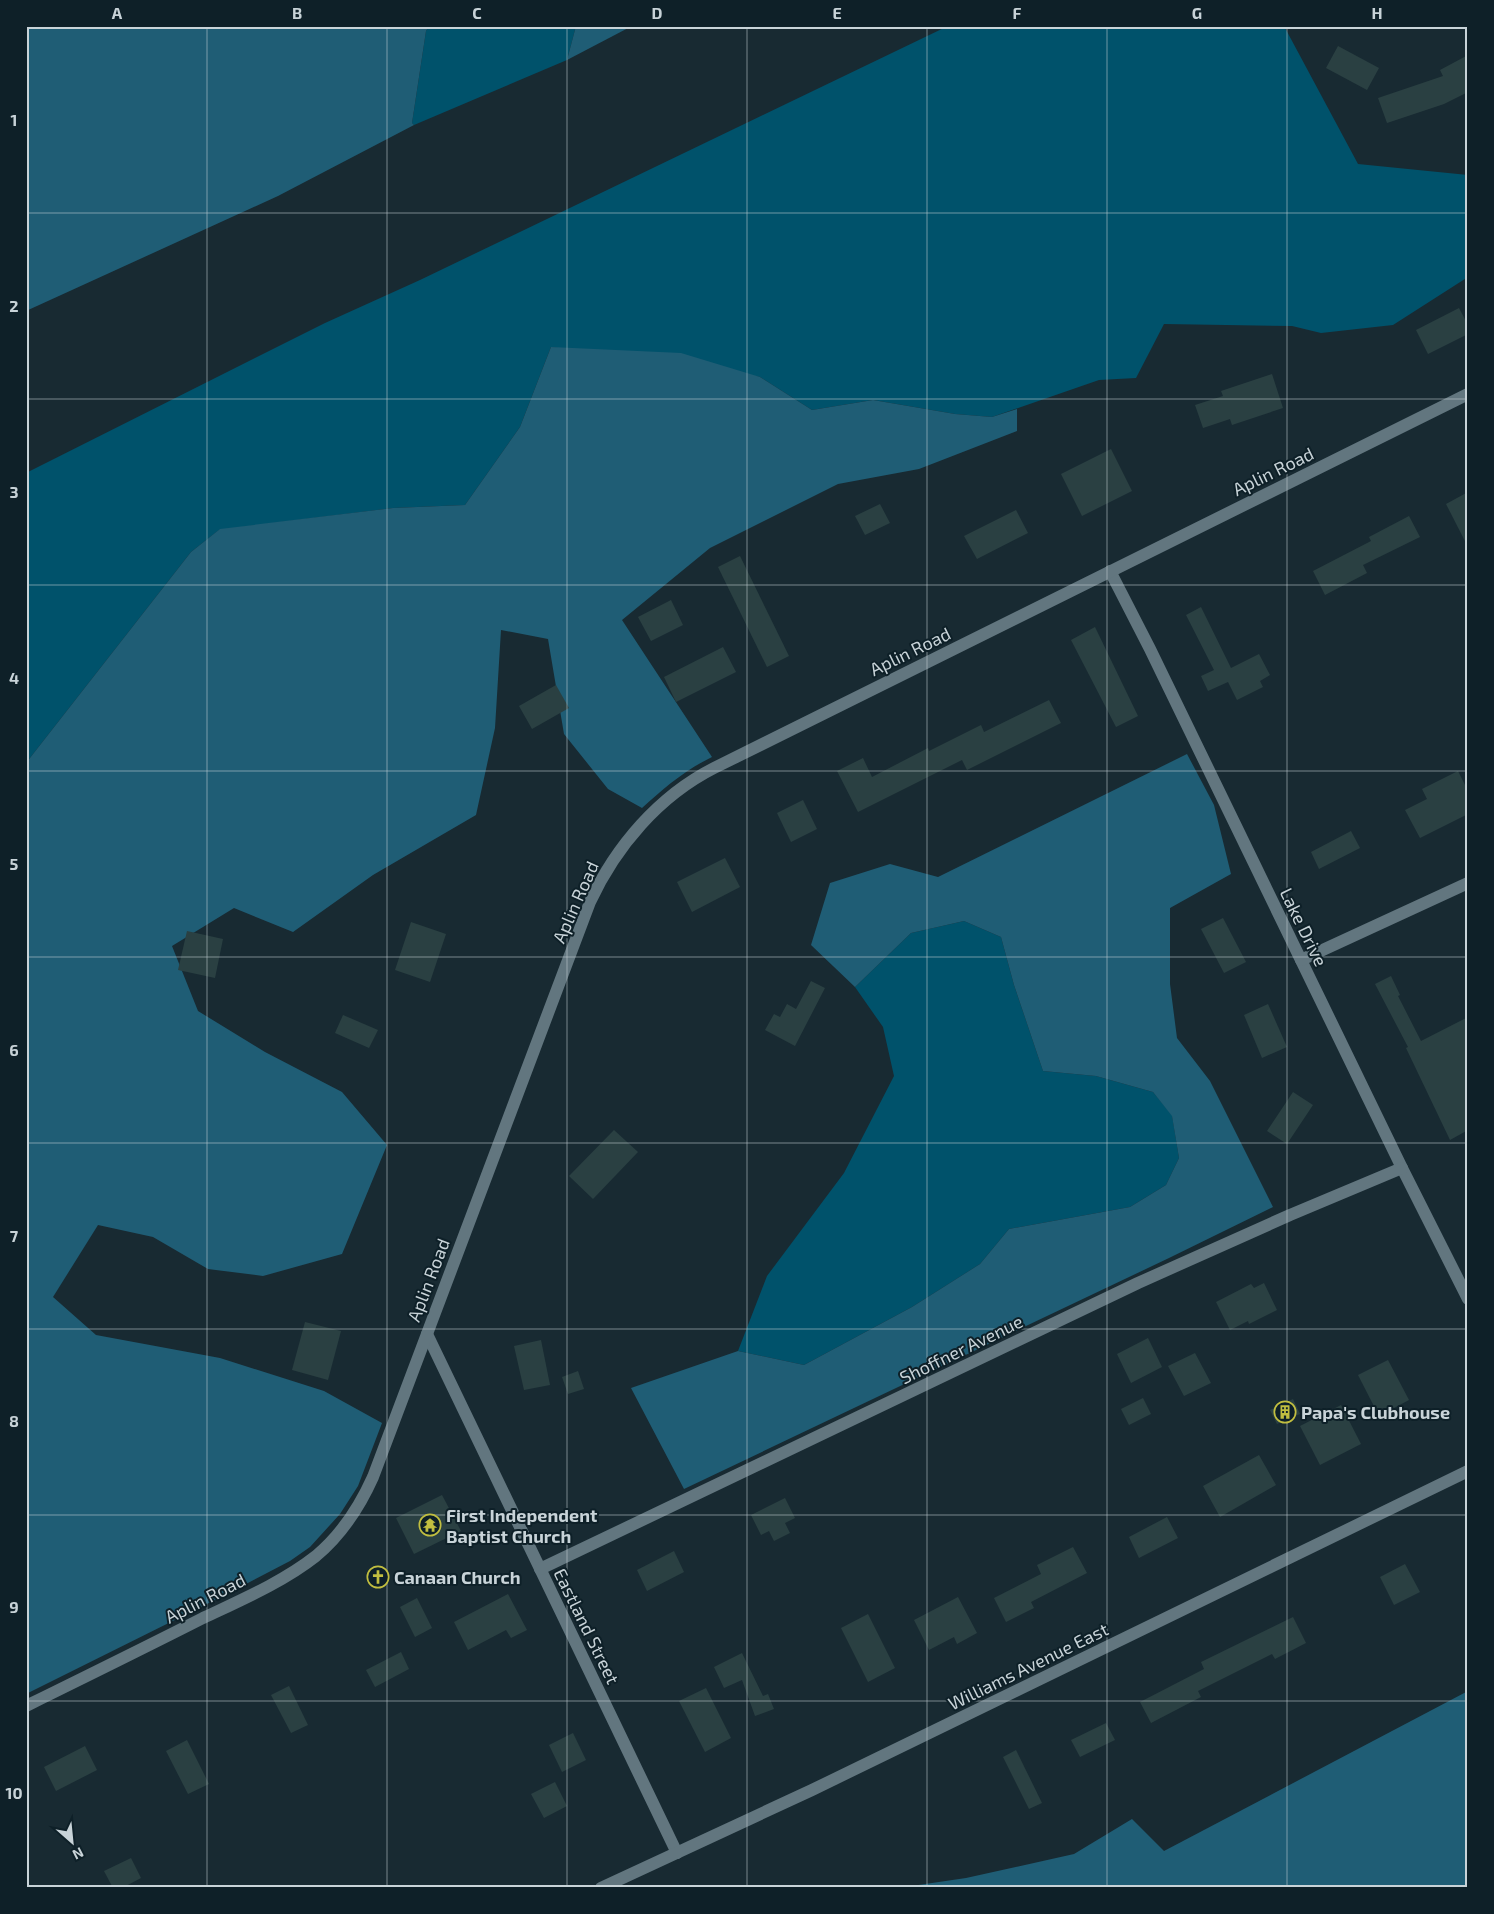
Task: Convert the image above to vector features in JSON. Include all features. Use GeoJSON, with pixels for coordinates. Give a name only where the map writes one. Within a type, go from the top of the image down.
{"type":"FeatureCollection","features":[{"type":"Feature","properties":{"kind":"street","name":"Aplin Road"},"geometry":{"type":"LineString","coordinates":[[26,1706],[288,1574],[327,1546],[348,1522],[366,1492],[590,902],[608,867],[644,821],[674,794],[702,774],[1468,394]]}},
{"type":"Feature","properties":{"kind":"street","name":"Lake Drive"},"geometry":{"type":"LineString","coordinates":[[1110,571],[1468,1299]]}},
{"type":"Feature","properties":{"kind":"street"},"geometry":{"type":"LineString","coordinates":[[1301,960],[1468,883]]}},
{"type":"Feature","properties":{"kind":"street","name":"Shoffner Avenue"},"geometry":{"type":"LineString","coordinates":[[540,1569],[1138,1284],[1290,1215],[1402,1168]]}},
{"type":"Feature","properties":{"kind":"street","name":"Eastland Street"},"geometry":{"type":"LineString","coordinates":[[427,1334],[677,1853]]}},
{"type":"Feature","properties":{"kind":"street","name":"Williams Avenue East"},"geometry":{"type":"LineString","coordinates":[[601,1888],[812,1790],[1468,1471]]}},
{"type":"Feature","properties":{"kind":"shaded area"},"geometry":{"type":"Polygon","coordinates":[[[26,26],[429,26],[426,31],[412,123],[414,125],[278,196],[26,311],[26,26]]]}},
{"type":"Feature","properties":{"kind":"shaded area"},"geometry":{"type":"Polygon","coordinates":[[[429,26],[576,26],[567,60],[414,125],[412,123],[426,31],[429,26]]]}},
{"type":"Feature","properties":{"kind":"shaded area"},"geometry":{"type":"Polygon","coordinates":[[[576,26],[632,26],[567,60],[576,26]]]}},
{"type":"Feature","properties":{"kind":"shaded area"},"geometry":{"type":"Polygon","coordinates":[[[948,26],[1284,26],[1358,164],[1468,175],[1468,277],[1393,325],[1321,333],[1292,326],[1164,324],[1136,378],[1099,380],[992,417],[955,414],[873,400],[812,410],[760,377],[551,347],[520,427],[465,505],[393,508],[219,530],[191,552],[26,763],[26,473],[325,323],[420,280],[948,26]]]}},
{"type":"Feature","properties":{"kind":"shaded area"},"geometry":{"type":"Polygon","coordinates":[[[551,347],[681,353],[760,377],[812,410],[873,400],[955,414],[992,417],[1017,409],[1017,431],[919,469],[838,484],[710,548],[622,620],[712,757],[675,780],[642,808],[608,789],[564,734],[548,639],[501,630],[495,728],[476,815],[373,875],[293,932],[234,908],[172,946],[198,1011],[265,1052],[342,1092],[387,1145],[342,1254],[263,1276],[208,1269],[153,1237],[98,1225],[53,1297],[96,1335],[220,1358],[324,1391],[382,1423],[358,1486],[340,1514],[310,1547],[290,1561],[227,1594],[26,1694],[26,763],[191,552],[220,529],[393,508],[465,505],[520,427],[551,347]]]}},
{"type":"Feature","properties":{"kind":"shaded area"},"geometry":{"type":"Polygon","coordinates":[[[1187,754],[1214,805],[1231,874],[1170,908],[1170,984],[1177,1038],[1210,1081],[1273,1207],[684,1489],[631,1388],[738,1351],[804,1365],[912,1307],[980,1264],[1009,1229],[1130,1207],[1166,1185],[1179,1158],[1172,1116],[1153,1092],[1096,1076],[1043,1071],[1014,985],[1001,937],[964,921],[911,933],[855,987],[811,945],[830,883],[890,864],[938,877],[1187,754]]]}},
{"type":"Feature","properties":{"kind":"shaded area"},"geometry":{"type":"Polygon","coordinates":[[[964,921],[1001,937],[1014,985],[1043,1071],[1096,1076],[1153,1092],[1172,1115],[1179,1158],[1166,1185],[1130,1207],[1009,1229],[980,1264],[912,1307],[804,1365],[738,1351],[767,1276],[844,1173],[894,1076],[883,1027],[855,987],[911,933],[964,921]]]}},
{"type":"Feature","properties":{"kind":"shaded area"},"geometry":{"type":"Polygon","coordinates":[[[1468,1691],[1468,1888],[898,1888],[966,1878],[1074,1854],[1132,1819],[1164,1851],[1468,1691]]]}},
{"type":"Feature","properties":{"kind":"building"},"geometry":{"type":"Polygon","coordinates":[[[1338,46],[1379,68],[1367,90],[1326,68],[1338,46]]]}},
{"type":"Feature","properties":{"kind":"building"},"geometry":{"type":"Polygon","coordinates":[[[1468,55],[1468,92],[1444,104],[1387,123],[1378,98],[1443,76],[1440,70],[1468,55]]]}},
{"type":"Feature","properties":{"kind":"building"},"geometry":{"type":"Polygon","coordinates":[[[1459,308],[1468,325],[1468,334],[1428,354],[1416,330],[1459,308]]]}},
{"type":"Feature","properties":{"kind":"building"},"geometry":{"type":"Polygon","coordinates":[[[1272,374],[1283,408],[1232,425],[1230,419],[1203,428],[1195,405],[1223,396],[1221,391],[1272,374]]]}},
{"type":"Feature","properties":{"kind":"building"},"geometry":{"type":"Polygon","coordinates":[[[1111,449],[1132,491],[1082,516],[1061,474],[1111,449]]]}},
{"type":"Feature","properties":{"kind":"building"},"geometry":{"type":"Polygon","coordinates":[[[1468,492],[1468,547],[1446,504],[1468,492]]]}},
{"type":"Feature","properties":{"kind":"building"},"geometry":{"type":"Polygon","coordinates":[[[880,504],[890,523],[865,535],[855,516],[880,504]]]}},
{"type":"Feature","properties":{"kind":"building"},"geometry":{"type":"Polygon","coordinates":[[[1016,510],[1028,533],[977,559],[964,536],[1016,510]]]}},
{"type":"Feature","properties":{"kind":"building"},"geometry":{"type":"Polygon","coordinates":[[[1409,516],[1420,537],[1363,565],[1367,573],[1325,595],[1313,571],[1371,541],[1369,537],[1409,516]]]}},
{"type":"Feature","properties":{"kind":"building"},"geometry":{"type":"Polygon","coordinates":[[[740,556],[789,656],[767,667],[718,567],[740,556]]]}},
{"type":"Feature","properties":{"kind":"building"},"geometry":{"type":"Polygon","coordinates":[[[671,600],[683,625],[651,641],[638,617],[671,600]]]}},
{"type":"Feature","properties":{"kind":"building"},"geometry":{"type":"Polygon","coordinates":[[[1201,607],[1231,668],[1259,654],[1270,675],[1260,681],[1263,687],[1237,700],[1228,682],[1208,691],[1201,676],[1214,670],[1186,615],[1201,607]]]}},
{"type":"Feature","properties":{"kind":"building"},"geometry":{"type":"Polygon","coordinates":[[[1095,627],[1138,716],[1116,727],[1071,640],[1095,627]]]}},
{"type":"Feature","properties":{"kind":"building"},"geometry":{"type":"Polygon","coordinates":[[[723,647],[736,672],[676,702],[664,677],[723,647]]]}},
{"type":"Feature","properties":{"kind":"building"},"geometry":{"type":"Polygon","coordinates":[[[556,685],[569,708],[532,729],[519,706],[556,685]]]}},
{"type":"Feature","properties":{"kind":"building"},"geometry":{"type":"Polygon","coordinates":[[[1049,700],[1061,723],[967,770],[962,760],[858,812],[837,771],[863,758],[872,777],[928,748],[929,751],[981,725],[984,732],[1049,700]]]}},
{"type":"Feature","properties":{"kind":"building"},"geometry":{"type":"Polygon","coordinates":[[[1458,771],[1468,791],[1468,814],[1420,838],[1405,810],[1427,799],[1422,789],[1458,771]]]}},
{"type":"Feature","properties":{"kind":"building"},"geometry":{"type":"Polygon","coordinates":[[[803,800],[817,829],[791,842],[777,813],[803,800]]]}},
{"type":"Feature","properties":{"kind":"building"},"geometry":{"type":"Polygon","coordinates":[[[1351,831],[1360,848],[1319,869],[1311,852],[1351,831]]]}},
{"type":"Feature","properties":{"kind":"building"},"geometry":{"type":"Polygon","coordinates":[[[725,858],[740,887],[692,912],[677,882],[725,858]]]}},
{"type":"Feature","properties":{"kind":"building"},"geometry":{"type":"Polygon","coordinates":[[[1223,918],[1246,962],[1224,973],[1201,929],[1223,918]]]}},
{"type":"Feature","properties":{"kind":"building"},"geometry":{"type":"Polygon","coordinates":[[[411,922],[446,934],[430,982],[395,970],[411,922]]]}},
{"type":"Feature","properties":{"kind":"building"},"geometry":{"type":"Polygon","coordinates":[[[187,931],[223,939],[215,978],[178,970],[187,931]]]}},
{"type":"Feature","properties":{"kind":"building"},"geometry":{"type":"Polygon","coordinates":[[[1391,976],[1400,995],[1398,996],[1421,1041],[1468,1017],[1468,1130],[1450,1140],[1406,1048],[1408,1047],[1375,984],[1391,976]]]}},
{"type":"Feature","properties":{"kind":"building"},"geometry":{"type":"Polygon","coordinates":[[[811,981],[825,988],[795,1046],[765,1030],[774,1014],[780,1017],[787,1004],[796,1009],[811,981]]]}},
{"type":"Feature","properties":{"kind":"building"},"geometry":{"type":"Polygon","coordinates":[[[1268,1004],[1287,1047],[1262,1058],[1244,1015],[1268,1004]]]}},
{"type":"Feature","properties":{"kind":"building"},"geometry":{"type":"Polygon","coordinates":[[[343,1015],[378,1030],[369,1048],[335,1033],[343,1015]]]}},
{"type":"Feature","properties":{"kind":"building"},"geometry":{"type":"Polygon","coordinates":[[[1293,1092],[1313,1105],[1287,1144],[1267,1131],[1293,1092]]]}},
{"type":"Feature","properties":{"kind":"building"},"geometry":{"type":"Polygon","coordinates":[[[614,1130],[638,1152],[593,1199],[569,1176],[614,1130]]]}},
{"type":"Feature","properties":{"kind":"building"},"geometry":{"type":"Polygon","coordinates":[[[1264,1283],[1277,1310],[1249,1324],[1248,1321],[1230,1330],[1216,1302],[1251,1284],[1254,1288],[1264,1283]]]}},
{"type":"Feature","properties":{"kind":"building"},"geometry":{"type":"Polygon","coordinates":[[[305,1322],[341,1331],[328,1380],[292,1370],[305,1322]]]}},
{"type":"Feature","properties":{"kind":"building"},"geometry":{"type":"Polygon","coordinates":[[[1148,1338],[1162,1367],[1131,1383],[1117,1354],[1148,1338]]]}},
{"type":"Feature","properties":{"kind":"building"},"geometry":{"type":"Polygon","coordinates":[[[541,1340],[550,1385],[524,1390],[514,1346],[541,1340]]]}},
{"type":"Feature","properties":{"kind":"building"},"geometry":{"type":"Polygon","coordinates":[[[1195,1353],[1211,1383],[1184,1396],[1168,1366],[1195,1353]]]}},
{"type":"Feature","properties":{"kind":"building"},"geometry":{"type":"Polygon","coordinates":[[[1388,1360],[1409,1400],[1379,1416],[1358,1375],[1388,1360]]]}},
{"type":"Feature","properties":{"kind":"building"},"geometry":{"type":"Polygon","coordinates":[[[578,1371],[584,1389],[568,1394],[562,1377],[578,1371]]]}},
{"type":"Feature","properties":{"kind":"building"},"geometry":{"type":"Polygon","coordinates":[[[1143,1398],[1151,1414],[1129,1425],[1121,1409],[1143,1398]]]}},
{"type":"Feature","properties":{"kind":"building","name":"Papa's Clubhouse"},"geometry":{"type":"Polygon","coordinates":[[[1293,1399],[1300,1414],[1277,1424],[1270,1410],[1293,1399]]]}},
{"type":"Feature","properties":{"kind":"building"},"geometry":{"type":"Polygon","coordinates":[[[1341,1405],[1361,1444],[1320,1465],[1300,1426],[1341,1405]]]}},
{"type":"Feature","properties":{"kind":"building"},"geometry":{"type":"Polygon","coordinates":[[[1259,1455],[1276,1485],[1220,1517],[1203,1486],[1259,1455]]]}},
{"type":"Feature","properties":{"kind":"building"},"geometry":{"type":"Polygon","coordinates":[[[442,1495],[461,1531],[414,1554],[396,1518],[442,1495]]]}},
{"type":"Feature","properties":{"kind":"building"},"geometry":{"type":"Polygon","coordinates":[[[785,1498],[795,1518],[785,1523],[790,1533],[774,1541],[769,1531],[761,1535],[751,1515],[785,1498]]]}},
{"type":"Feature","properties":{"kind":"building"},"geometry":{"type":"Polygon","coordinates":[[[1167,1517],[1178,1538],[1139,1558],[1129,1537],[1167,1517]]]}},
{"type":"Feature","properties":{"kind":"building"},"geometry":{"type":"Polygon","coordinates":[[[1073,1547],[1087,1573],[1031,1602],[1034,1608],[1006,1622],[994,1598],[1041,1574],[1037,1565],[1073,1547]]]}},
{"type":"Feature","properties":{"kind":"building"},"geometry":{"type":"Polygon","coordinates":[[[674,1551],[684,1572],[647,1591],[637,1570],[674,1551]]]}},
{"type":"Feature","properties":{"kind":"building"},"geometry":{"type":"Polygon","coordinates":[[[1405,1564],[1420,1592],[1394,1605],[1380,1577],[1405,1564]]]}},
{"type":"Feature","properties":{"kind":"building"},"geometry":{"type":"Polygon","coordinates":[[[508,1594],[527,1630],[511,1638],[506,1630],[468,1650],[454,1622],[508,1594]]]}},
{"type":"Feature","properties":{"kind":"building"},"geometry":{"type":"Polygon","coordinates":[[[958,1597],[977,1633],[957,1644],[954,1637],[929,1650],[914,1620],[958,1597]]]}},
{"type":"Feature","properties":{"kind":"building"},"geometry":{"type":"Polygon","coordinates":[[[417,1598],[432,1628],[415,1637],[400,1607],[417,1598]]]}},
{"type":"Feature","properties":{"kind":"building"},"geometry":{"type":"Polygon","coordinates":[[[868,1614],[895,1668],[868,1682],[841,1628],[868,1614]]]}},
{"type":"Feature","properties":{"kind":"building"},"geometry":{"type":"Polygon","coordinates":[[[1293,1617],[1306,1643],[1275,1659],[1272,1654],[1198,1691],[1201,1697],[1151,1723],[1140,1702],[1204,1669],[1201,1662],[1293,1617]]]}},
{"type":"Feature","properties":{"kind":"building"},"geometry":{"type":"Polygon","coordinates":[[[401,1652],[409,1669],[375,1687],[366,1670],[401,1652]]]}},
{"type":"Feature","properties":{"kind":"building"},"geometry":{"type":"Polygon","coordinates":[[[742,1653],[763,1696],[768,1694],[774,1709],[755,1716],[742,1680],[724,1688],[714,1667],[742,1653]]]}},
{"type":"Feature","properties":{"kind":"building"},"geometry":{"type":"Polygon","coordinates":[[[289,1686],[308,1725],[291,1733],[271,1695],[289,1686]]]}},
{"type":"Feature","properties":{"kind":"building"},"geometry":{"type":"Polygon","coordinates":[[[706,1688],[731,1738],[705,1752],[679,1701],[706,1688]]]}},
{"type":"Feature","properties":{"kind":"building"},"geometry":{"type":"Polygon","coordinates":[[[1106,1723],[1115,1740],[1080,1757],[1071,1740],[1106,1723]]]}},
{"type":"Feature","properties":{"kind":"building"},"geometry":{"type":"Polygon","coordinates":[[[573,1733],[586,1760],[562,1772],[549,1745],[573,1733]]]}},
{"type":"Feature","properties":{"kind":"building"},"geometry":{"type":"Polygon","coordinates":[[[187,1740],[209,1784],[188,1794],[166,1751],[187,1740]]]}},
{"type":"Feature","properties":{"kind":"building"},"geometry":{"type":"Polygon","coordinates":[[[85,1746],[97,1770],[56,1791],[44,1767],[85,1746]]]}},
{"type":"Feature","properties":{"kind":"building"},"geometry":{"type":"Polygon","coordinates":[[[1016,1750],[1042,1803],[1029,1809],[1003,1757],[1016,1750]]]}},
{"type":"Feature","properties":{"kind":"building"},"geometry":{"type":"Polygon","coordinates":[[[555,1782],[567,1806],[544,1818],[531,1794],[555,1782]]]}},
{"type":"Feature","properties":{"kind":"building"},"geometry":{"type":"Polygon","coordinates":[[[131,1858],[141,1878],[122,1888],[113,1888],[104,1871],[131,1858]]]}},
{"type":"Feature","properties":{"kind":"place","name":"Papa's Clubhouse"},"geometry":{"type":"Point","coordinates":[1285,1412]}},
{"type":"Feature","properties":{"kind":"place","name":"First Independent Baptist Church"},"geometry":{"type":"Point","coordinates":[430,1525]}},
{"type":"Feature","properties":{"kind":"place","name":"Canaan Church"},"geometry":{"type":"Point","coordinates":[378,1577]}}]}
